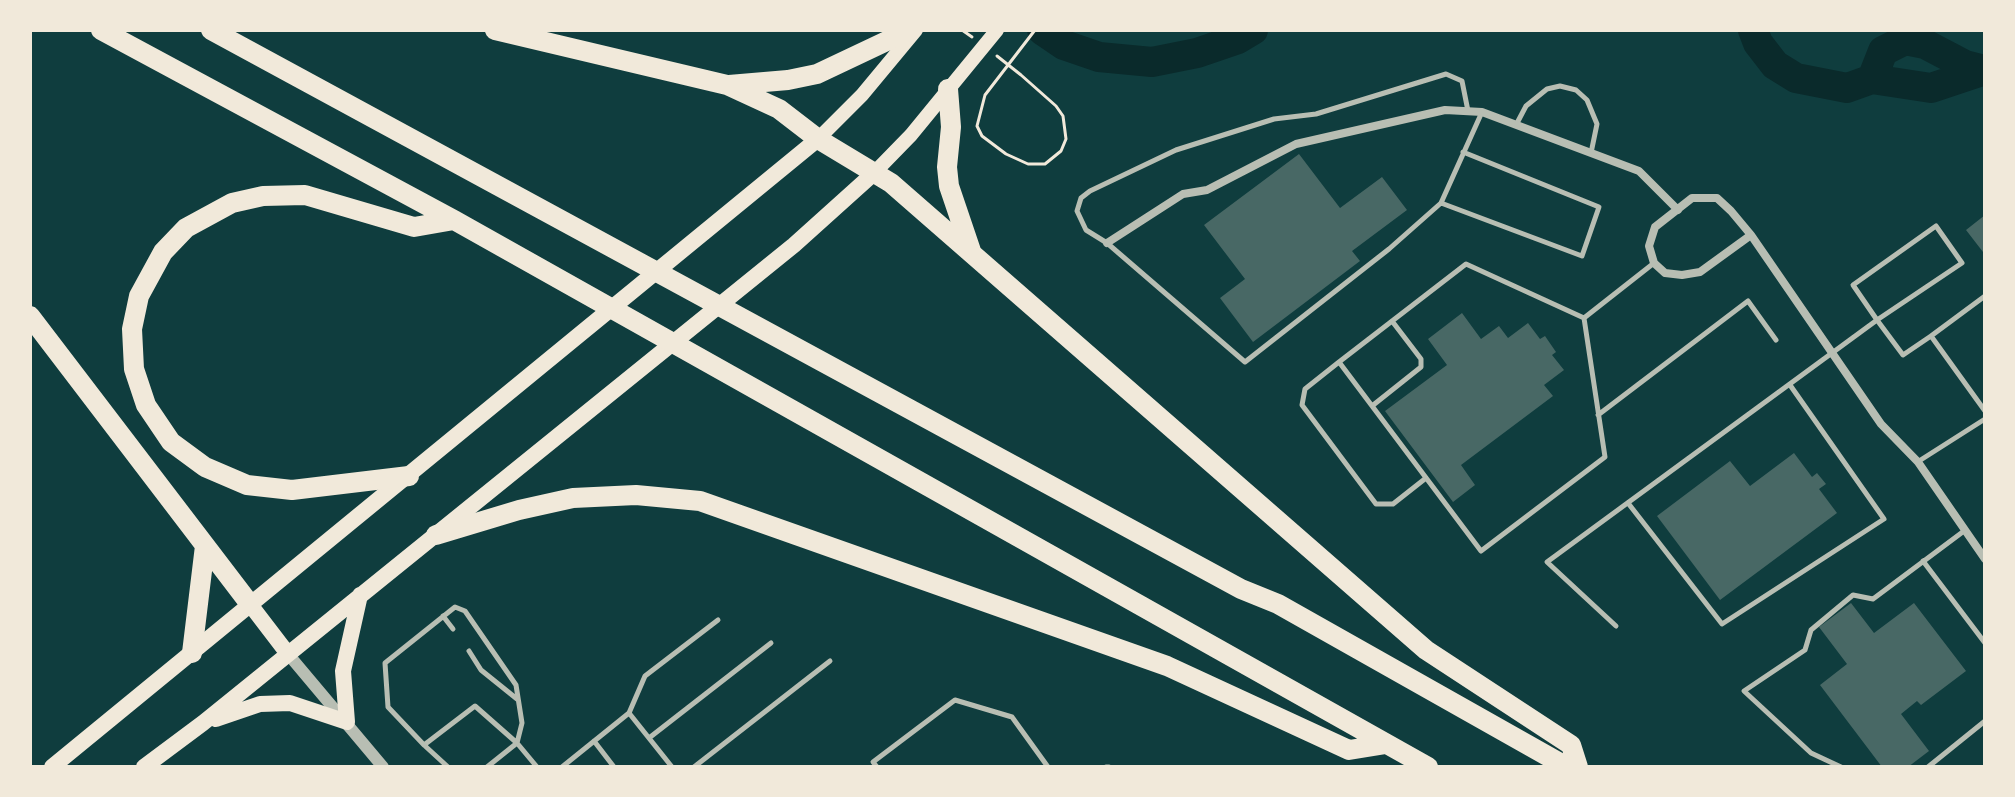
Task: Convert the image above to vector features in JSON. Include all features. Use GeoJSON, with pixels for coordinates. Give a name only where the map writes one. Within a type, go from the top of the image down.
{"type":"FeatureCollection","features":[{"type":"Feature","properties":{"kind":"highway"},"geometry":{"type":"LineString","coordinates":[[101,30],[454,220],[1428,767]]}},
{"type":"Feature","properties":{"kind":"highway"},"geometry":{"type":"LineString","coordinates":[[211,30],[1241,589],[1278,604],[1567,767]]}},
{"type":"Feature","properties":{"kind":"highway"},"geometry":{"type":"LineString","coordinates":[[495,30],[727,85],[779,109],[818,139],[891,183],[1426,650],[1571,745],[1578,767]]}},
{"type":"Feature","properties":{"kind":"highway"},"geometry":{"type":"LineString","coordinates":[[727,85],[788,80],[817,74],[913,30]]}},
{"type":"Feature","properties":{"kind":"highway"},"geometry":{"type":"LineString","coordinates":[[948,89],[951,127],[947,167],[949,186],[973,255]]}},
{"type":"Feature","properties":{"kind":"highway"},"geometry":{"type":"LineString","coordinates":[[409,476],[292,490],[247,485],[205,467],[171,442],[146,405],[134,369],[132,329],[136,308],[153,266],[174,239],[202,216],[232,203],[263,196],[305,195],[414,227],[454,220]]}},
{"type":"Feature","properties":{"kind":"highway"},"geometry":{"type":"LineString","coordinates":[[30,316],[249,603]]}},
{"type":"Feature","properties":{"kind":"highway"},"geometry":{"type":"LineString","coordinates":[[436,535],[519,510],[573,498],[636,495],[700,501],[1167,666],[1349,750],[1386,744]]}},
{"type":"Feature","properties":{"kind":"highway"},"geometry":{"type":"LineString","coordinates":[[192,653],[205,546]]}},
{"type":"Feature","properties":{"kind":"main road"},"geometry":{"type":"LineString","coordinates":[[52,767],[818,139],[862,95],[913,30]]}},
{"type":"Feature","properties":{"kind":"main road"},"geometry":{"type":"LineString","coordinates":[[144,767],[203,723],[794,245],[911,135],[997,30]]}},
{"type":"Feature","properties":{"kind":"main road"},"geometry":{"type":"LineString","coordinates":[[203,723],[260,704],[290,703],[347,722],[343,671],[360,595]]}},
{"type":"Feature","properties":{"kind":"main road"},"geometry":{"type":"LineString","coordinates":[[249,603],[288,654]]}},
{"type":"Feature","properties":{"kind":"street"},"geometry":{"type":"LineString","coordinates":[[1107,243],[1183,194],[1207,190],[1296,144],[1445,110],[1482,112],[1639,171],[1678,210]]}},
{"type":"Feature","properties":{"kind":"street"},"geometry":{"type":"LineString","coordinates":[[1751,235],[1700,272],[1665,273],[1654,263],[1649,246],[1655,227],[1692,198],[1717,198],[1751,235],[1881,424],[1918,462],[1985,559]]}},
{"type":"Feature","properties":{"kind":"street"},"geometry":{"type":"LineString","coordinates":[[288,654],[383,767]]}},
{"type":"Feature","properties":{"kind":"lane"},"geometry":{"type":"LineString","coordinates":[[1468,111],[1462,81],[1446,74],[1316,114],[1274,119],[1176,150],[1081,198],[1077,211],[1079,221],[1245,362],[1389,249],[1441,203],[1482,112]]}},
{"type":"Feature","properties":{"kind":"lane"},"geometry":{"type":"LineString","coordinates":[[1516,125],[1526,106],[1547,89],[1560,86],[1576,90],[1587,100],[1597,124],[1591,153]]}},
{"type":"Feature","properties":{"kind":"lane"},"geometry":{"type":"LineString","coordinates":[[1441,203],[1582,256],[1599,207],[1463,152]]}},
{"type":"Feature","properties":{"kind":"lane"},"geometry":{"type":"LineString","coordinates":[[1616,626],[1547,562],[1877,320],[1962,263],[1936,226],[1853,285],[1877,320],[1903,355],[1985,296]]}},
{"type":"Feature","properties":{"kind":"lane"},"geometry":{"type":"LineString","coordinates":[[1584,318],[1654,263]]}},
{"type":"Feature","properties":{"kind":"lane"},"geometry":{"type":"LineString","coordinates":[[1426,478],[1393,504],[1376,504],[1302,405],[1305,389],[1466,264],[1584,318]]}},
{"type":"Feature","properties":{"kind":"lane"},"geometry":{"type":"LineString","coordinates":[[1598,415],[1748,301],[1776,340]]}},
{"type":"Feature","properties":{"kind":"lane"},"geometry":{"type":"LineString","coordinates":[[1339,362],[1481,551],[1605,457],[1584,318]]}},
{"type":"Feature","properties":{"kind":"lane"},"geometry":{"type":"LineString","coordinates":[[1372,406],[1421,367],[1421,359],[1392,321]]}},
{"type":"Feature","properties":{"kind":"lane"},"geometry":{"type":"LineString","coordinates":[[1931,336],[1985,411]]}},
{"type":"Feature","properties":{"kind":"lane"},"geometry":{"type":"LineString","coordinates":[[1628,503],[1722,624],[1884,519],[1789,384]]}},
{"type":"Feature","properties":{"kind":"lane"},"geometry":{"type":"LineString","coordinates":[[1918,462],[1985,419]]}},
{"type":"Feature","properties":{"kind":"lane"},"geometry":{"type":"LineString","coordinates":[[1841,767],[1811,753],[1744,691],[1805,650],[1811,630],[1853,595],[1873,599],[1964,531]]}},
{"type":"Feature","properties":{"kind":"lane"},"geometry":{"type":"LineString","coordinates":[[1923,561],[1985,643]]}},
{"type":"Feature","properties":{"kind":"lane"},"geometry":{"type":"LineString","coordinates":[[448,767],[388,707],[383,672],[385,663],[455,607],[465,611],[516,685],[522,723],[517,743],[487,767]]}},
{"type":"Feature","properties":{"kind":"lane"},"geometry":{"type":"LineString","coordinates":[[443,616],[453,629]]}},
{"type":"Feature","properties":{"kind":"lane"},"geometry":{"type":"LineString","coordinates":[[562,767],[629,713],[645,676],[718,620]]}},
{"type":"Feature","properties":{"kind":"lane"},"geometry":{"type":"LineString","coordinates":[[649,738],[771,643]]}},
{"type":"Feature","properties":{"kind":"lane"},"geometry":{"type":"LineString","coordinates":[[469,651],[481,670],[518,700]]}},
{"type":"Feature","properties":{"kind":"lane"},"geometry":{"type":"LineString","coordinates":[[694,767],[830,661]]}},
{"type":"Feature","properties":{"kind":"lane"},"geometry":{"type":"LineString","coordinates":[[877,767],[873,762],[955,700],[1012,717],[1048,767]]}},
{"type":"Feature","properties":{"kind":"lane"},"geometry":{"type":"LineString","coordinates":[[424,745],[475,706],[517,743],[537,767]]}},
{"type":"Feature","properties":{"kind":"lane"},"geometry":{"type":"LineString","coordinates":[[629,713],[672,767]]}},
{"type":"Feature","properties":{"kind":"lane"},"geometry":{"type":"LineString","coordinates":[[1928,767],[1985,721]]}},
{"type":"Feature","properties":{"kind":"lane"},"geometry":{"type":"LineString","coordinates":[[594,741],[614,767]]}},
{"type":"Feature","properties":{"kind":"path"},"geometry":{"type":"LineString","coordinates":[[1021,75],[1063,116],[1066,139],[1050,161],[1028,164],[1006,154],[982,136],[977,120],[985,95],[1035,30]]}},
{"type":"Feature","properties":{"kind":"building"},"geometry":{"type":"Polygon","coordinates":[[[1299,154],[1340,208],[1382,177],[1407,210],[1352,251],[1360,261],[1253,342],[1220,298],[1245,279],[1204,225],[1299,154]]]}},
{"type":"Feature","properties":{"kind":"building"},"geometry":{"type":"Polygon","coordinates":[[[1985,215],[1985,250],[1983,252],[1966,230],[1985,215]]]}},
{"type":"Feature","properties":{"kind":"building"},"geometry":{"type":"Polygon","coordinates":[[[1462,313],[1481,339],[1499,326],[1508,338],[1528,323],[1540,339],[1545,336],[1556,352],[1552,355],[1564,370],[1544,385],[1553,396],[1461,465],[1475,485],[1453,502],[1385,411],[1447,365],[1428,339],[1462,313]]]}},
{"type":"Feature","properties":{"kind":"building"},"geometry":{"type":"Polygon","coordinates":[[[1794,453],[1812,477],[1817,473],[1826,484],[1819,489],[1837,513],[1720,600],[1657,516],[1730,461],[1750,486],[1794,453]]]}},
{"type":"Feature","properties":{"kind":"building"},"geometry":{"type":"Polygon","coordinates":[[[1851,603],[1874,633],[1914,603],[1966,671],[1921,705],[1917,701],[1901,714],[1929,751],[1908,767],[1882,767],[1820,685],[1847,664],[1819,627],[1851,603]]]}},
{"type":"Feature","properties":{"kind":"waterway"},"geometry":{"type":"LineString","coordinates":[[1042,30],[1064,45],[1099,57],[1152,62],[1197,53],[1238,39],[1253,30]]}},
{"type":"Feature","properties":{"kind":"waterway"},"geometry":{"type":"LineString","coordinates":[[1753,30],[1758,43],[1775,65],[1796,78],[1847,88],[1872,79],[1931,88],[1985,70]]}},
{"type":"Feature","properties":{"kind":"waterway"},"geometry":{"type":"LineString","coordinates":[[1872,79],[1883,51],[1905,40],[1925,44],[1965,65],[1984,70]]}}]}
